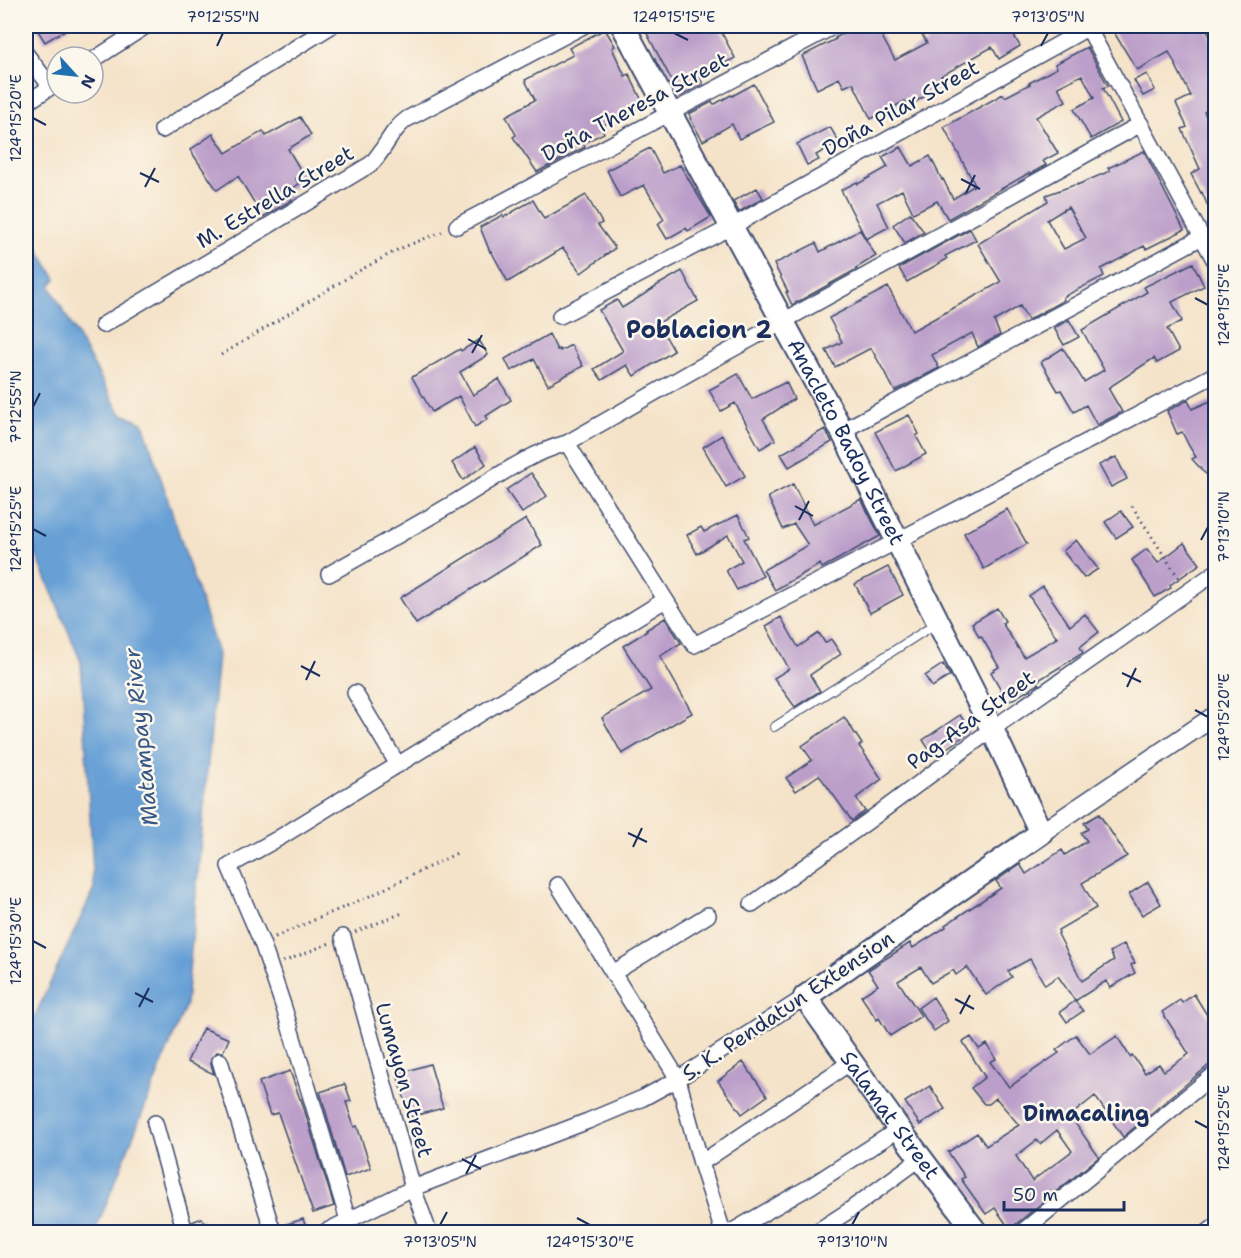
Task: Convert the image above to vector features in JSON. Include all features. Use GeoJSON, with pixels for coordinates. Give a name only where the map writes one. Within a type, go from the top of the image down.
{"type":"FeatureCollection","features":[{"type":"Feature","properties":{"kind":"main road","name":"Anacleto Badoy Street"},"geometry":{"type":"LineString","coordinates":[[623,26],[842,432],[992,729],[1041,833]]}},
{"type":"Feature","properties":{"kind":"main road","name":"S. K. Pendatun Extension"},"geometry":{"type":"LineString","coordinates":[[805,997],[1041,833]]}},
{"type":"Feature","properties":{"kind":"main road","name":"Salamat Street"},"geometry":{"type":"LineString","coordinates":[[805,997],[976,1233]]}},
{"type":"Feature","properties":{"kind":"street"},"geometry":{"type":"LineString","coordinates":[[105,52],[146,26]]}},
{"type":"Feature","properties":{"kind":"street"},"geometry":{"type":"LineString","coordinates":[[162,130],[331,26]]}},
{"type":"Feature","properties":{"kind":"street","name":"M. Estrella Street"},"geometry":{"type":"LineString","coordinates":[[104,325],[371,164],[379,156],[392,133],[407,119],[583,26]]}},
{"type":"Feature","properties":{"kind":"street","name":"Doña Theresa Street"},"geometry":{"type":"LineString","coordinates":[[457,226],[834,26]]}},
{"type":"Feature","properties":{"kind":"street"},"geometry":{"type":"LineString","coordinates":[[1089,26],[1215,263]]}},
{"type":"Feature","properties":{"kind":"street","name":"Doña Pilar Street"},"geometry":{"type":"LineString","coordinates":[[560,316],[730,227],[1089,26]]}},
{"type":"Feature","properties":{"kind":"street"},"geometry":{"type":"LineString","coordinates":[[26,54],[45,75]]}},
{"type":"Feature","properties":{"kind":"street"},"geometry":{"type":"LineString","coordinates":[[26,103],[45,91]]}},
{"type":"Feature","properties":{"kind":"street"},"geometry":{"type":"LineString","coordinates":[[329,574],[441,511],[532,456],[567,443],[689,373],[1141,124]]}},
{"type":"Feature","properties":{"kind":"street"},"geometry":{"type":"LineString","coordinates":[[842,432],[1202,237]]}},
{"type":"Feature","properties":{"kind":"street"},"geometry":{"type":"LineString","coordinates":[[567,443],[694,645],[1215,374]]}},
{"type":"Feature","properties":{"kind":"street","name":"Pag-Asa Street"},"geometry":{"type":"LineString","coordinates":[[752,904],[992,729],[1215,572]]}},
{"type":"Feature","properties":{"kind":"street"},"geometry":{"type":"LineString","coordinates":[[348,1221],[284,1008],[262,943],[230,866],[665,600]]}},
{"type":"Feature","properties":{"kind":"street"},"geometry":{"type":"LineString","coordinates":[[355,693],[398,765]]}},
{"type":"Feature","properties":{"kind":"street","name":"S. K. Pendatun Extension"},"geometry":{"type":"LineString","coordinates":[[1041,833],[1215,715]]}},
{"type":"Feature","properties":{"kind":"street"},"geometry":{"type":"LineString","coordinates":[[558,885],[678,1079],[723,1233]]}},
{"type":"Feature","properties":{"kind":"street"},"geometry":{"type":"LineString","coordinates":[[614,973],[708,915]]}},
{"type":"Feature","properties":{"kind":"street","name":"Lumayon Street"},"geometry":{"type":"LineString","coordinates":[[343,938],[413,1188],[429,1233]]}},
{"type":"Feature","properties":{"kind":"street","name":"S. K. Pendatun Extension"},"geometry":{"type":"LineString","coordinates":[[325,1233],[413,1188],[643,1098],[678,1079],[805,997]]}},
{"type":"Feature","properties":{"kind":"street"},"geometry":{"type":"LineString","coordinates":[[220,1061],[273,1233]]}},
{"type":"Feature","properties":{"kind":"street"},"geometry":{"type":"LineString","coordinates":[[701,1163],[851,1062]]}},
{"type":"Feature","properties":{"kind":"street"},"geometry":{"type":"LineString","coordinates":[[1022,1233],[1215,1073]]}},
{"type":"Feature","properties":{"kind":"street"},"geometry":{"type":"LineString","coordinates":[[155,1123],[185,1233]]}},
{"type":"Feature","properties":{"kind":"street"},"geometry":{"type":"LineString","coordinates":[[731,1233],[811,1186],[899,1129]]}},
{"type":"Feature","properties":{"kind":"street"},"geometry":{"type":"LineString","coordinates":[[816,1233],[921,1158]]}},
{"type":"Feature","properties":{"kind":"street"},"geometry":{"type":"LineString","coordinates":[[1208,1233],[1215,1226]]}},
{"type":"Feature","properties":{"kind":"lane"},"geometry":{"type":"LineString","coordinates":[[774,727],[938,623]]}},
{"type":"Feature","properties":{"kind":"path"},"geometry":{"type":"LineString","coordinates":[[220,356],[357,272],[399,249],[457,226]]}},
{"type":"Feature","properties":{"kind":"path"},"geometry":{"type":"LineString","coordinates":[[1132,506],[1188,592]]}},
{"type":"Feature","properties":{"kind":"path"},"geometry":{"type":"LineString","coordinates":[[262,943],[372,895],[459,852]]}},
{"type":"Feature","properties":{"kind":"water","name":"Matampay River"},"geometry":{"type":"Polygon","coordinates":[[[26,229],[56,279],[50,286],[120,413],[143,423],[218,654],[186,1004],[95,1232],[26,1232],[26,1035],[94,889],[81,662],[26,530],[26,229]]]}},
{"type":"Feature","properties":{"kind":"building"},"geometry":{"type":"Polygon","coordinates":[[[35,26],[72,26],[45,42],[35,26]]]}},
{"type":"Feature","properties":{"kind":"building"},"geometry":{"type":"Polygon","coordinates":[[[643,26],[718,26],[735,58],[699,77],[703,84],[680,96],[643,26]]]}},
{"type":"Feature","properties":{"kind":"building"},"geometry":{"type":"Polygon","coordinates":[[[858,26],[876,26],[895,60],[927,43],[917,26],[1008,26],[1020,46],[999,59],[992,47],[941,76],[945,85],[908,106],[905,101],[871,119],[853,83],[844,87],[839,78],[817,89],[802,56],[858,26]]]}},
{"type":"Feature","properties":{"kind":"building"},"geometry":{"type":"Polygon","coordinates":[[[1110,26],[1205,26],[1215,47],[1215,105],[1204,112],[1215,135],[1215,224],[1202,192],[1191,174],[1200,169],[1182,129],[1187,127],[1176,103],[1191,96],[1169,52],[1137,70],[1110,26]]]}},
{"type":"Feature","properties":{"kind":"building"},"geometry":{"type":"Polygon","coordinates":[[[605,29],[615,46],[612,48],[625,76],[629,74],[644,105],[601,126],[604,133],[583,143],[585,147],[537,172],[513,137],[516,135],[506,116],[535,100],[525,80],[573,55],[569,48],[605,29]]]}},
{"type":"Feature","properties":{"kind":"building"},"geometry":{"type":"Polygon","coordinates":[[[1087,47],[1108,86],[1103,88],[1121,122],[1091,139],[1074,109],[1094,98],[1082,75],[1058,87],[1066,101],[1036,117],[1058,153],[1043,161],[1046,165],[948,219],[937,201],[913,213],[902,190],[877,203],[889,227],[866,239],[841,190],[857,182],[858,184],[888,167],[882,157],[901,147],[912,166],[930,156],[953,199],[975,185],[944,127],[1003,94],[1005,97],[1030,84],[1057,68],[1055,64],[1087,47]]]}},
{"type":"Feature","properties":{"kind":"building"},"geometry":{"type":"Polygon","coordinates":[[[1147,74],[1155,90],[1143,96],[1134,80],[1147,74]]]}},
{"type":"Feature","properties":{"kind":"building"},"geometry":{"type":"Polygon","coordinates":[[[754,84],[774,122],[739,139],[732,124],[703,141],[689,114],[712,102],[715,104],[754,84]]]}},
{"type":"Feature","properties":{"kind":"building"},"geometry":{"type":"Polygon","coordinates":[[[300,117],[311,135],[288,149],[303,174],[296,179],[299,184],[287,192],[292,200],[263,217],[238,176],[217,190],[190,150],[213,134],[226,153],[263,131],[266,136],[300,117]]]}},
{"type":"Feature","properties":{"kind":"building"},"geometry":{"type":"Polygon","coordinates":[[[830,127],[839,142],[816,155],[819,160],[807,165],[797,144],[830,127]]]}},
{"type":"Feature","properties":{"kind":"building"},"geometry":{"type":"Polygon","coordinates":[[[650,148],[663,173],[680,165],[711,217],[688,231],[686,228],[667,239],[658,224],[664,219],[644,185],[620,197],[607,170],[650,148]]]}},
{"type":"Feature","properties":{"kind":"building"},"geometry":{"type":"Polygon","coordinates":[[[1144,151],[1184,230],[1146,249],[1144,246],[1101,269],[1104,276],[1063,297],[1064,300],[1028,320],[1020,306],[994,321],[1000,335],[978,347],[972,333],[932,355],[939,368],[895,391],[871,348],[835,367],[826,350],[842,342],[829,318],[888,287],[911,331],[917,328],[1001,282],[978,244],[1048,201],[1046,195],[1110,171],[1108,168],[1144,151]],[[1068,207],[1047,220],[1064,249],[1086,238],[1068,207]]]}},
{"type":"Feature","properties":{"kind":"building"},"geometry":{"type":"Polygon","coordinates":[[[757,188],[763,198],[739,212],[733,201],[757,188]]]}},
{"type":"Feature","properties":{"kind":"building"},"geometry":{"type":"Polygon","coordinates":[[[586,195],[602,223],[598,225],[615,248],[581,273],[563,248],[508,282],[490,252],[480,227],[503,215],[504,217],[533,200],[544,219],[586,195]]]}},
{"type":"Feature","properties":{"kind":"building"},"geometry":{"type":"Polygon","coordinates":[[[910,213],[924,232],[905,243],[893,225],[910,213]]]}},
{"type":"Feature","properties":{"kind":"building"},"geometry":{"type":"Polygon","coordinates":[[[970,229],[976,240],[945,256],[947,259],[907,282],[899,268],[970,229]]]}},
{"type":"Feature","properties":{"kind":"building"},"geometry":{"type":"Polygon","coordinates":[[[860,230],[876,256],[792,305],[774,264],[816,243],[820,252],[860,230]]]}},
{"type":"Feature","properties":{"kind":"building"},"geometry":{"type":"Polygon","coordinates":[[[1193,263],[1204,286],[1172,302],[1182,321],[1167,329],[1179,351],[1157,363],[1154,358],[1108,388],[1122,412],[1097,425],[1086,405],[1074,412],[1041,362],[1063,348],[1084,382],[1104,370],[1082,330],[1147,292],[1144,287],[1193,263]]]}},
{"type":"Feature","properties":{"kind":"building"},"geometry":{"type":"Polygon","coordinates":[[[682,271],[698,301],[658,323],[674,351],[634,376],[627,365],[602,380],[594,369],[623,351],[599,310],[617,300],[622,308],[682,271]]]}},
{"type":"Feature","properties":{"kind":"building"},"geometry":{"type":"Polygon","coordinates":[[[1069,320],[1079,337],[1064,345],[1054,328],[1069,320]]]}},
{"type":"Feature","properties":{"kind":"building"},"geometry":{"type":"Polygon","coordinates":[[[549,334],[557,350],[560,351],[571,345],[583,366],[548,385],[534,359],[511,371],[505,359],[549,334]]]}},
{"type":"Feature","properties":{"kind":"building"},"geometry":{"type":"Polygon","coordinates":[[[479,340],[488,355],[460,372],[473,395],[499,379],[511,400],[486,416],[488,419],[475,427],[459,396],[432,412],[412,377],[479,340]]]}},
{"type":"Feature","properties":{"kind":"building"},"geometry":{"type":"Polygon","coordinates":[[[738,374],[752,399],[786,382],[794,399],[763,419],[775,440],[760,449],[735,403],[721,411],[709,390],[738,374]]]}},
{"type":"Feature","properties":{"kind":"building"},"geometry":{"type":"Polygon","coordinates":[[[1215,399],[1215,481],[1192,459],[1196,457],[1182,432],[1177,434],[1167,411],[1188,400],[1192,409],[1215,399]]]}},
{"type":"Feature","properties":{"kind":"building"},"geometry":{"type":"Polygon","coordinates":[[[909,415],[919,434],[916,436],[926,454],[896,471],[875,432],[909,415]]]}},
{"type":"Feature","properties":{"kind":"building"},"geometry":{"type":"Polygon","coordinates":[[[825,429],[832,442],[789,467],[781,454],[825,429]]]}},
{"type":"Feature","properties":{"kind":"building"},"geometry":{"type":"Polygon","coordinates":[[[722,435],[745,476],[726,487],[703,447],[722,435]]]}},
{"type":"Feature","properties":{"kind":"building"},"geometry":{"type":"Polygon","coordinates":[[[475,447],[486,464],[463,480],[452,463],[475,447]]]}},
{"type":"Feature","properties":{"kind":"building"},"geometry":{"type":"Polygon","coordinates":[[[1116,457],[1127,479],[1111,487],[1099,465],[1116,457]]]}},
{"type":"Feature","properties":{"kind":"building"},"geometry":{"type":"Polygon","coordinates":[[[531,473],[547,496],[522,513],[506,490],[531,473]]]}},
{"type":"Feature","properties":{"kind":"building"},"geometry":{"type":"Polygon","coordinates":[[[793,484],[813,525],[861,499],[880,536],[822,568],[820,564],[775,590],[763,570],[808,545],[794,524],[783,529],[768,497],[793,484]]]}},
{"type":"Feature","properties":{"kind":"building"},"geometry":{"type":"Polygon","coordinates":[[[1007,509],[1027,544],[984,569],[964,533],[1007,509]]]}},
{"type":"Feature","properties":{"kind":"building"},"geometry":{"type":"Polygon","coordinates":[[[1121,511],[1133,527],[1116,538],[1105,522],[1121,511]]]}},
{"type":"Feature","properties":{"kind":"building"},"geometry":{"type":"Polygon","coordinates":[[[738,515],[749,537],[744,539],[763,576],[737,590],[726,570],[742,561],[728,535],[697,554],[687,535],[701,527],[704,532],[738,515]]]}},
{"type":"Feature","properties":{"kind":"building"},"geometry":{"type":"Polygon","coordinates":[[[526,519],[542,545],[416,624],[400,598],[526,519]]]}},
{"type":"Feature","properties":{"kind":"building"},"geometry":{"type":"Polygon","coordinates":[[[1076,540],[1098,569],[1084,578],[1063,551],[1076,540]]]}},
{"type":"Feature","properties":{"kind":"building"},"geometry":{"type":"Polygon","coordinates":[[[1184,543],[1200,564],[1170,585],[1171,588],[1155,597],[1132,560],[1147,549],[1158,563],[1184,543]]]}},
{"type":"Feature","properties":{"kind":"building"},"geometry":{"type":"Polygon","coordinates":[[[888,567],[903,595],[870,613],[855,584],[888,567]]]}},
{"type":"Feature","properties":{"kind":"building"},"geometry":{"type":"Polygon","coordinates":[[[1043,586],[1070,626],[1085,614],[1099,632],[1080,647],[1083,653],[1037,681],[1039,684],[1008,702],[991,672],[999,667],[972,623],[997,608],[1005,621],[1002,623],[1024,657],[1057,638],[1029,596],[1043,586]]]}},
{"type":"Feature","properties":{"kind":"building"},"geometry":{"type":"Polygon","coordinates":[[[781,617],[798,647],[819,633],[825,643],[831,639],[841,654],[810,675],[820,691],[795,707],[774,678],[789,669],[766,626],[781,617]]]}},
{"type":"Feature","properties":{"kind":"building"},"geometry":{"type":"Polygon","coordinates":[[[665,618],[681,643],[660,656],[692,713],[622,754],[602,718],[651,690],[623,646],[665,618]]]}},
{"type":"Feature","properties":{"kind":"building"},"geometry":{"type":"Polygon","coordinates":[[[943,664],[950,676],[932,687],[925,676],[943,664]]]}},
{"type":"Feature","properties":{"kind":"building"},"geometry":{"type":"Polygon","coordinates":[[[960,715],[971,731],[934,757],[923,740],[960,715]]]}},
{"type":"Feature","properties":{"kind":"building"},"geometry":{"type":"Polygon","coordinates":[[[844,717],[862,744],[859,746],[882,779],[856,798],[865,811],[852,821],[819,775],[796,791],[786,778],[812,760],[802,746],[844,717]]]}},
{"type":"Feature","properties":{"kind":"building"},"geometry":{"type":"Polygon","coordinates":[[[1099,814],[1127,856],[1082,883],[1096,908],[1058,930],[1058,934],[1082,981],[1114,960],[1110,952],[1124,944],[1135,963],[1131,965],[1135,973],[1110,988],[1106,981],[1075,1001],[1058,976],[1045,985],[1030,959],[1008,971],[1012,977],[986,995],[967,967],[956,975],[953,970],[931,983],[921,967],[898,981],[921,1016],[890,1036],[861,996],[878,985],[868,970],[910,943],[913,948],[946,927],[945,925],[1001,888],[996,881],[1020,864],[1026,874],[1062,850],[1065,855],[1087,841],[1081,833],[1088,829],[1084,823],[1099,814]]]}},
{"type":"Feature","properties":{"kind":"building"},"geometry":{"type":"Polygon","coordinates":[[[1148,882],[1161,904],[1142,915],[1129,894],[1148,882]]]}},
{"type":"Feature","properties":{"kind":"building"},"geometry":{"type":"Polygon","coordinates":[[[1194,994],[1215,1028],[1208,1034],[1215,1046],[1215,1060],[1123,1137],[1095,1096],[1070,1116],[1099,1157],[1016,1224],[1012,1232],[995,1208],[986,1214],[961,1179],[965,1177],[948,1152],[977,1133],[986,1146],[1019,1125],[996,1098],[989,1104],[984,1104],[971,1088],[985,1077],[963,1042],[971,1037],[979,1049],[987,1044],[996,1059],[990,1062],[1009,1087],[1059,1053],[1056,1050],[1076,1035],[1090,1054],[1117,1036],[1130,1057],[1132,1055],[1145,1073],[1159,1064],[1164,1071],[1189,1054],[1162,1012],[1180,1000],[1182,1003],[1194,994]],[[1057,1130],[1040,1144],[1037,1140],[1016,1156],[1032,1181],[1072,1151],[1057,1130]]]}},
{"type":"Feature","properties":{"kind":"building"},"geometry":{"type":"Polygon","coordinates":[[[933,997],[948,1021],[934,1031],[918,1008],[933,997]]]}},
{"type":"Feature","properties":{"kind":"building"},"geometry":{"type":"Polygon","coordinates":[[[1075,1001],[1083,1011],[1067,1022],[1060,1012],[1075,1001]]]}},
{"type":"Feature","properties":{"kind":"building"},"geometry":{"type":"Polygon","coordinates":[[[203,1028],[229,1039],[223,1052],[217,1052],[211,1058],[214,1074],[187,1062],[203,1028]]]}},
{"type":"Feature","properties":{"kind":"building"},"geometry":{"type":"Polygon","coordinates":[[[743,1062],[767,1096],[742,1114],[718,1081],[743,1062]]]}},
{"type":"Feature","properties":{"kind":"building"},"geometry":{"type":"Polygon","coordinates":[[[430,1064],[443,1108],[410,1117],[397,1074],[430,1064]]]}},
{"type":"Feature","properties":{"kind":"building"},"geometry":{"type":"Polygon","coordinates":[[[290,1071],[334,1206],[313,1213],[278,1113],[270,1115],[259,1082],[290,1071]]]}},
{"type":"Feature","properties":{"kind":"building"},"geometry":{"type":"Polygon","coordinates":[[[345,1084],[351,1101],[346,1102],[371,1168],[345,1177],[320,1092],[345,1084]]]}},
{"type":"Feature","properties":{"kind":"building"},"geometry":{"type":"Polygon","coordinates":[[[930,1086],[945,1109],[920,1125],[905,1102],[930,1086]]]}},
{"type":"Feature","properties":{"kind":"building"},"geometry":{"type":"Polygon","coordinates":[[[202,1218],[208,1233],[195,1233],[192,1222],[202,1218]]]}},
{"type":"Feature","properties":{"kind":"building"},"geometry":{"type":"Polygon","coordinates":[[[303,1219],[308,1233],[283,1233],[281,1226],[303,1219]]]}},
{"type":"Feature","properties":{"kind":"district","name":"Poblacion 2"},"geometry":{"type":"Point","coordinates":[699,330]}},
{"type":"Feature","properties":{"kind":"district","name":"Dimacaling"},"geometry":{"type":"Point","coordinates":[1086,1113]}}]}
